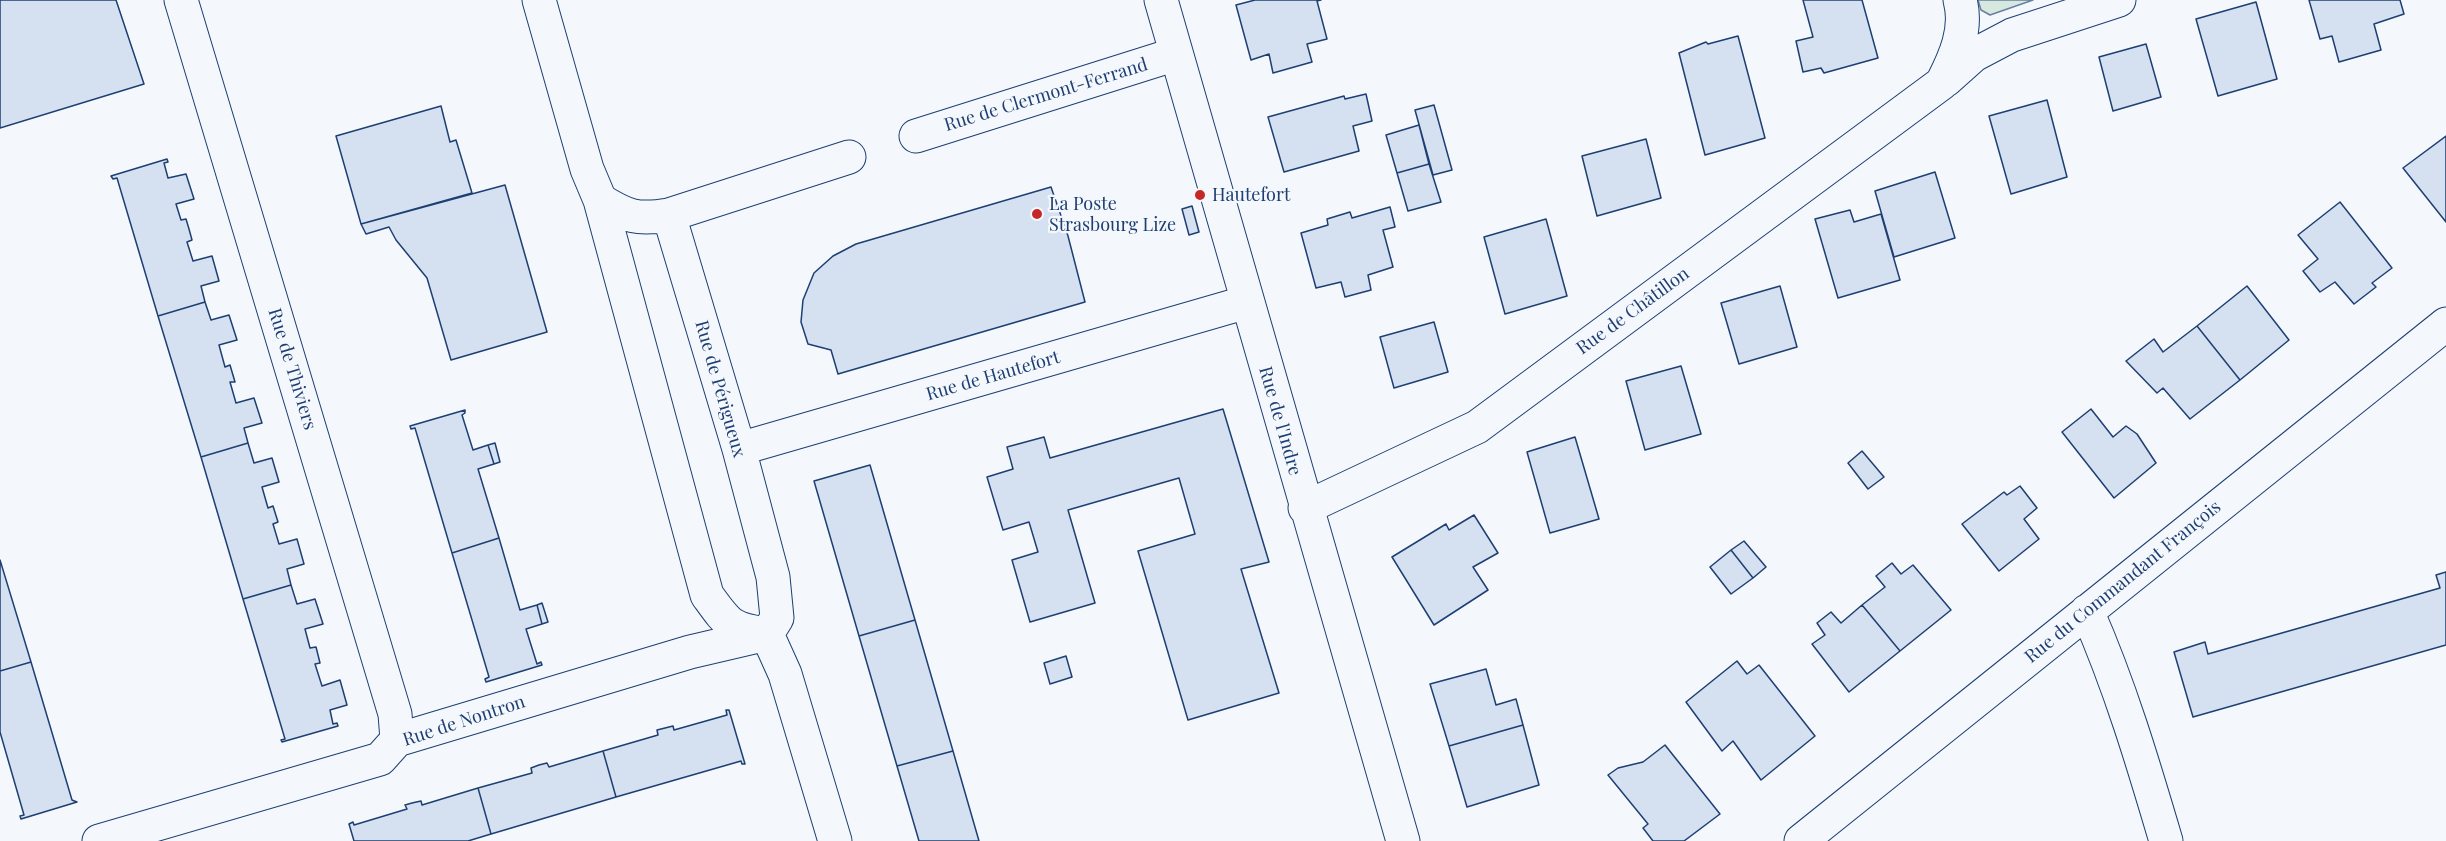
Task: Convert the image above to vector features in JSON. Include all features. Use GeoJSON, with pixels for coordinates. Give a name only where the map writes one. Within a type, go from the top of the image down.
{"type":"FeatureCollection","features":[{"type":"Feature","properties":{"kind":"street","name":"Rue de Thiviers"},"geometry":{"type":"LineString","coordinates":[[181,0],[395,714],[397,740]]}},
{"type":"Feature","properties":{"kind":"street"},"geometry":{"type":"LineString","coordinates":[[539,0],[587,169],[600,200],[707,595],[723,617],[738,630],[767,634],[785,674],[835,841]]}},
{"type":"Feature","properties":{"kind":"street","name":"Rue de l'Indre"},"geometry":{"type":"LineString","coordinates":[[1161,0],[1305,508],[1403,841]]}},
{"type":"Feature","properties":{"kind":"street","name":"Rue de Châtillon"},"geometry":{"type":"LineString","coordinates":[[1942,83],[1957,53],[1961,31],[1960,0]]}},
{"type":"Feature","properties":{"kind":"street","name":"Rue de Châtillon"},"geometry":{"type":"LineString","coordinates":[[1305,508],[1477,427],[1942,83],[1974,55],[2012,35],[2119,0]]}},
{"type":"Feature","properties":{"kind":"street","name":"Rue de Clermont-Ferrand"},"geometry":{"type":"LineString","coordinates":[[916,136],[1176,54]]}},
{"type":"Feature","properties":{"kind":"street"},"geometry":{"type":"LineString","coordinates":[[600,200],[624,215],[644,219],[669,215],[849,157]]}},
{"type":"Feature","properties":{"kind":"street","name":"Rue de Périgueux"},"geometry":{"type":"LineString","coordinates":[[669,215],[739,449],[777,600],[777,618],[767,634]]}},
{"type":"Feature","properties":{"kind":"street","name":"Rue de Hautefort"},"geometry":{"type":"LineString","coordinates":[[739,449],[1246,302]]}},
{"type":"Feature","properties":{"kind":"street","name":"Rue du Commandant François"},"geometry":{"type":"LineString","coordinates":[[1801,841],[2446,324]]}},
{"type":"Feature","properties":{"kind":"street"},"geometry":{"type":"LineString","coordinates":[[2087,611],[2110,663],[2135,734],[2166,841]]}},
{"type":"Feature","properties":{"kind":"street","name":"Rue de Nontron"},"geometry":{"type":"LineString","coordinates":[[99,841],[380,759],[397,740],[690,652],[767,634]]}},
{"type":"Feature","properties":{"kind":"shaded area"},"geometry":{"type":"Polygon","coordinates":[[[1978,0],[2033,0],[1990,15],[1981,10],[1978,0]]]}},
{"type":"Feature","properties":{"kind":"building"},"geometry":{"type":"Polygon","coordinates":[[[0,0],[116,0],[144,84],[0,128],[0,0]]]}},
{"type":"Feature","properties":{"kind":"building"},"geometry":{"type":"Polygon","coordinates":[[[1255,0],[1321,0],[1317,1],[1327,39],[1307,44],[1312,62],[1273,73],[1269,54],[1251,60],[1236,5],[1255,0]]]}},
{"type":"Feature","properties":{"kind":"building"},"geometry":{"type":"Polygon","coordinates":[[[1803,0],[1862,0],[1878,58],[1824,73],[1821,68],[1803,72],[1796,41],[1813,37],[1803,0]]]}},
{"type":"Feature","properties":{"kind":"building"},"geometry":{"type":"Polygon","coordinates":[[[2309,0],[2400,0],[2404,14],[2374,24],[2381,50],[2339,62],[2332,36],[2320,39],[2309,0]]]}},
{"type":"Feature","properties":{"kind":"building"},"geometry":{"type":"Polygon","coordinates":[[[2256,2],[2277,79],[2218,96],[2196,19],[2256,2]]]}},
{"type":"Feature","properties":{"kind":"building"},"geometry":{"type":"Polygon","coordinates":[[[1738,36],[1765,138],[1705,155],[1679,53],[1706,42],[1708,44],[1738,36]]]}},
{"type":"Feature","properties":{"kind":"building"},"geometry":{"type":"Polygon","coordinates":[[[2146,44],[2161,97],[2113,111],[2099,57],[2146,44]]]}},
{"type":"Feature","properties":{"kind":"building"},"geometry":{"type":"Polygon","coordinates":[[[1366,94],[1372,121],[1353,126],[1359,151],[1284,172],[1268,117],[1344,96],[1345,99],[1366,94]]]}},
{"type":"Feature","properties":{"kind":"building"},"geometry":{"type":"Polygon","coordinates":[[[2047,100],[2067,177],[2011,194],[1989,116],[2047,100]]]}},
{"type":"Feature","properties":{"kind":"building"},"geometry":{"type":"Polygon","coordinates":[[[1434,105],[1452,170],[1433,175],[1415,110],[1434,105]]]}},
{"type":"Feature","properties":{"kind":"building"},"geometry":{"type":"Polygon","coordinates":[[[441,106],[450,142],[456,140],[472,193],[361,224],[336,136],[441,106]]]}},
{"type":"Feature","properties":{"kind":"building"},"geometry":{"type":"Polygon","coordinates":[[[1419,125],[1429,164],[1397,173],[1386,135],[1419,125]]]}},
{"type":"Feature","properties":{"kind":"building"},"geometry":{"type":"Polygon","coordinates":[[[2446,136],[2446,222],[2403,168],[2446,136]]]}},
{"type":"Feature","properties":{"kind":"building"},"geometry":{"type":"Polygon","coordinates":[[[1646,139],[1661,198],[1597,216],[1582,156],[1646,139]]]}},
{"type":"Feature","properties":{"kind":"building"},"geometry":{"type":"Polygon","coordinates":[[[167,159],[168,162],[164,163],[168,178],[186,174],[194,199],[176,204],[181,220],[186,219],[189,229],[192,240],[187,242],[193,261],[212,256],[219,281],[201,286],[205,302],[158,316],[117,178],[113,179],[111,176],[167,159]]]}},
{"type":"Feature","properties":{"kind":"building"},"geometry":{"type":"Polygon","coordinates":[[[1429,164],[1441,202],[1408,211],[1397,173],[1429,164]]]}},
{"type":"Feature","properties":{"kind":"building"},"geometry":{"type":"Polygon","coordinates":[[[1935,172],[1955,238],[1894,257],[1875,191],[1935,172]]]}},
{"type":"Feature","properties":{"kind":"building"},"geometry":{"type":"Polygon","coordinates":[[[505,185],[547,332],[451,360],[427,278],[396,240],[389,227],[366,234],[361,224],[505,185]]]}},
{"type":"Feature","properties":{"kind":"building"},"geometry":{"type":"Polygon","coordinates":[[[1051,187],[1068,236],[1085,302],[838,374],[831,350],[808,344],[801,322],[803,300],[814,273],[833,256],[856,244],[1051,187]]]}},
{"type":"Feature","properties":{"kind":"building"},"geometry":{"type":"Polygon","coordinates":[[[2340,202],[2392,268],[2372,283],[2376,287],[2354,304],[2335,282],[2320,292],[2303,271],[2318,259],[2298,235],[2340,202]]]}},
{"type":"Feature","properties":{"kind":"building"},"geometry":{"type":"Polygon","coordinates":[[[1192,206],[1199,232],[1189,235],[1182,209],[1192,206]]]}},
{"type":"Feature","properties":{"kind":"building"},"geometry":{"type":"Polygon","coordinates":[[[1390,207],[1395,227],[1383,230],[1393,267],[1368,275],[1371,290],[1345,297],[1341,282],[1316,288],[1301,233],[1328,225],[1327,219],[1350,212],[1352,218],[1390,207]]]}},
{"type":"Feature","properties":{"kind":"building"},"geometry":{"type":"Polygon","coordinates":[[[1850,210],[1854,222],[1881,214],[1900,280],[1838,298],[1815,219],[1850,210]]]}},
{"type":"Feature","properties":{"kind":"building"},"geometry":{"type":"Polygon","coordinates":[[[1546,219],[1567,296],[1505,314],[1484,237],[1546,219]]]}},
{"type":"Feature","properties":{"kind":"building"},"geometry":{"type":"Polygon","coordinates":[[[1780,286],[1797,347],[1739,364],[1721,303],[1780,286]]]}},
{"type":"Feature","properties":{"kind":"building"},"geometry":{"type":"Polygon","coordinates":[[[2247,286],[2289,340],[2240,380],[2197,326],[2247,286]]]}},
{"type":"Feature","properties":{"kind":"building"},"geometry":{"type":"Polygon","coordinates":[[[205,302],[211,320],[229,315],[237,340],[219,345],[225,367],[230,365],[235,382],[230,382],[236,403],[254,398],[262,423],[244,428],[248,443],[201,457],[158,316],[205,302]]]}},
{"type":"Feature","properties":{"kind":"building"},"geometry":{"type":"Polygon","coordinates":[[[1434,322],[1448,372],[1394,388],[1380,337],[1434,322]]]}},
{"type":"Feature","properties":{"kind":"building"},"geometry":{"type":"Polygon","coordinates":[[[2197,326],[2240,380],[2190,419],[2163,388],[2157,393],[2126,361],[2154,339],[2163,352],[2197,326]]]}},
{"type":"Feature","properties":{"kind":"building"},"geometry":{"type":"Polygon","coordinates":[[[1681,366],[1701,434],[1645,450],[1626,381],[1681,366]]]}},
{"type":"Feature","properties":{"kind":"building"},"geometry":{"type":"Polygon","coordinates":[[[1223,409],[1269,562],[1241,569],[1279,693],[1188,720],[1138,551],[1195,534],[1179,478],[1068,510],[1095,603],[1030,622],[1012,560],[1038,552],[1029,522],[1003,530],[987,477],[1013,469],[1007,447],[1044,437],[1050,458],[1223,409]]]}},
{"type":"Feature","properties":{"kind":"building"},"geometry":{"type":"Polygon","coordinates":[[[2091,409],[2113,437],[2126,426],[2137,434],[2156,463],[2114,498],[2062,432],[2091,409]]]}},
{"type":"Feature","properties":{"kind":"building"},"geometry":{"type":"Polygon","coordinates":[[[465,410],[462,415],[473,450],[488,445],[494,464],[478,469],[499,538],[452,553],[415,428],[411,429],[410,426],[465,410]]]}},
{"type":"Feature","properties":{"kind":"building"},"geometry":{"type":"Polygon","coordinates":[[[1575,437],[1599,519],[1550,533],[1527,452],[1575,437]]]}},
{"type":"Feature","properties":{"kind":"building"},"geometry":{"type":"Polygon","coordinates":[[[248,443],[254,463],[272,458],[279,482],[262,487],[268,508],[273,506],[278,522],[273,524],[279,544],[297,539],[304,564],[287,569],[291,585],[243,599],[201,457],[248,443]]]}},
{"type":"Feature","properties":{"kind":"building"},"geometry":{"type":"Polygon","coordinates":[[[495,443],[500,462],[494,464],[488,445],[495,443]]]}},
{"type":"Feature","properties":{"kind":"building"},"geometry":{"type":"Polygon","coordinates":[[[1862,451],[1884,477],[1868,489],[1848,463],[1862,451]]]}},
{"type":"Feature","properties":{"kind":"building"},"geometry":{"type":"Polygon","coordinates":[[[870,465],[915,620],[859,636],[814,481],[870,465]]]}},
{"type":"Feature","properties":{"kind":"building"},"geometry":{"type":"Polygon","coordinates":[[[2020,486],[2037,508],[2024,519],[2039,539],[1999,571],[1962,524],[2004,492],[2007,495],[2020,486]]]}},
{"type":"Feature","properties":{"kind":"building"},"geometry":{"type":"Polygon","coordinates":[[[1474,515],[1498,553],[1473,567],[1488,590],[1434,625],[1392,557],[1446,524],[1449,530],[1474,515]]]}},
{"type":"Feature","properties":{"kind":"building"},"geometry":{"type":"Polygon","coordinates":[[[499,538],[520,610],[537,605],[542,624],[526,629],[537,664],[541,662],[542,665],[486,682],[485,679],[489,677],[452,553],[499,538]]]}},
{"type":"Feature","properties":{"kind":"building"},"geometry":{"type":"Polygon","coordinates":[[[1744,541],[1766,567],[1753,578],[1731,550],[1744,541]]]}},
{"type":"Feature","properties":{"kind":"building"},"geometry":{"type":"Polygon","coordinates":[[[1731,550],[1753,578],[1731,594],[1710,567],[1731,550]]]}},
{"type":"Feature","properties":{"kind":"building"},"geometry":{"type":"Polygon","coordinates":[[[0,560],[31,662],[0,671],[0,560]]]}},
{"type":"Feature","properties":{"kind":"building"},"geometry":{"type":"Polygon","coordinates":[[[1892,563],[1901,574],[1913,565],[1951,610],[1900,651],[1862,605],[1885,587],[1876,576],[1892,563]]]}},
{"type":"Feature","properties":{"kind":"building"},"geometry":{"type":"Polygon","coordinates":[[[2446,572],[2446,645],[2193,717],[2174,652],[2205,642],[2208,654],[2440,588],[2436,575],[2446,572]]]}},
{"type":"Feature","properties":{"kind":"building"},"geometry":{"type":"Polygon","coordinates":[[[291,585],[297,604],[315,599],[323,624],[305,629],[310,648],[316,647],[320,663],[315,664],[322,686],[340,680],[347,705],[330,710],[333,724],[337,723],[338,726],[282,742],[281,740],[285,739],[243,599],[291,585]]]}},
{"type":"Feature","properties":{"kind":"building"},"geometry":{"type":"Polygon","coordinates":[[[542,603],[548,622],[542,624],[537,605],[542,603]]]}},
{"type":"Feature","properties":{"kind":"building"},"geometry":{"type":"Polygon","coordinates":[[[1862,605],[1900,651],[1849,692],[1812,644],[1825,635],[1817,623],[1831,612],[1841,623],[1862,605]]]}},
{"type":"Feature","properties":{"kind":"building"},"geometry":{"type":"Polygon","coordinates":[[[915,620],[953,751],[897,766],[859,636],[915,620]]]}},
{"type":"Feature","properties":{"kind":"building"},"geometry":{"type":"Polygon","coordinates":[[[1066,656],[1072,677],[1050,684],[1044,663],[1066,656]]]}},
{"type":"Feature","properties":{"kind":"building"},"geometry":{"type":"Polygon","coordinates":[[[1737,661],[1747,674],[1759,665],[1815,736],[1761,780],[1733,741],[1722,751],[1686,702],[1737,661]]]}},
{"type":"Feature","properties":{"kind":"building"},"geometry":{"type":"Polygon","coordinates":[[[31,662],[72,800],[77,802],[21,819],[20,816],[24,815],[0,732],[0,671],[31,662]]]}},
{"type":"Feature","properties":{"kind":"building"},"geometry":{"type":"Polygon","coordinates":[[[1486,669],[1496,705],[1516,699],[1523,725],[1449,746],[1430,684],[1486,669]]]}},
{"type":"Feature","properties":{"kind":"building"},"geometry":{"type":"Polygon","coordinates":[[[726,710],[729,710],[745,764],[741,761],[616,797],[603,751],[658,735],[657,730],[673,726],[674,730],[727,715],[726,710]]]}},
{"type":"Feature","properties":{"kind":"building"},"geometry":{"type":"Polygon","coordinates":[[[1523,725],[1539,785],[1467,807],[1449,746],[1523,725]]]}},
{"type":"Feature","properties":{"kind":"building"},"geometry":{"type":"Polygon","coordinates":[[[1665,745],[1720,814],[1684,841],[1653,841],[1643,828],[1648,824],[1608,775],[1618,768],[1643,762],[1665,745]]]}},
{"type":"Feature","properties":{"kind":"building"},"geometry":{"type":"Polygon","coordinates":[[[603,751],[616,797],[491,834],[478,788],[532,773],[531,768],[539,765],[547,763],[549,767],[603,751]]]}},
{"type":"Feature","properties":{"kind":"building"},"geometry":{"type":"Polygon","coordinates":[[[953,751],[979,841],[919,841],[897,766],[953,751]]]}},
{"type":"Feature","properties":{"kind":"building"},"geometry":{"type":"Polygon","coordinates":[[[478,788],[491,834],[468,841],[354,841],[349,824],[353,822],[354,825],[407,809],[405,805],[421,801],[422,805],[478,788]]]}},
{"type":"Feature","properties":{"kind":"place","name":"Hautefort"},"geometry":{"type":"Point","coordinates":[1200,195]}},
{"type":"Feature","properties":{"kind":"place","name":"La Poste Strasbourg Lize"},"geometry":{"type":"Point","coordinates":[1037,214]}}]}
